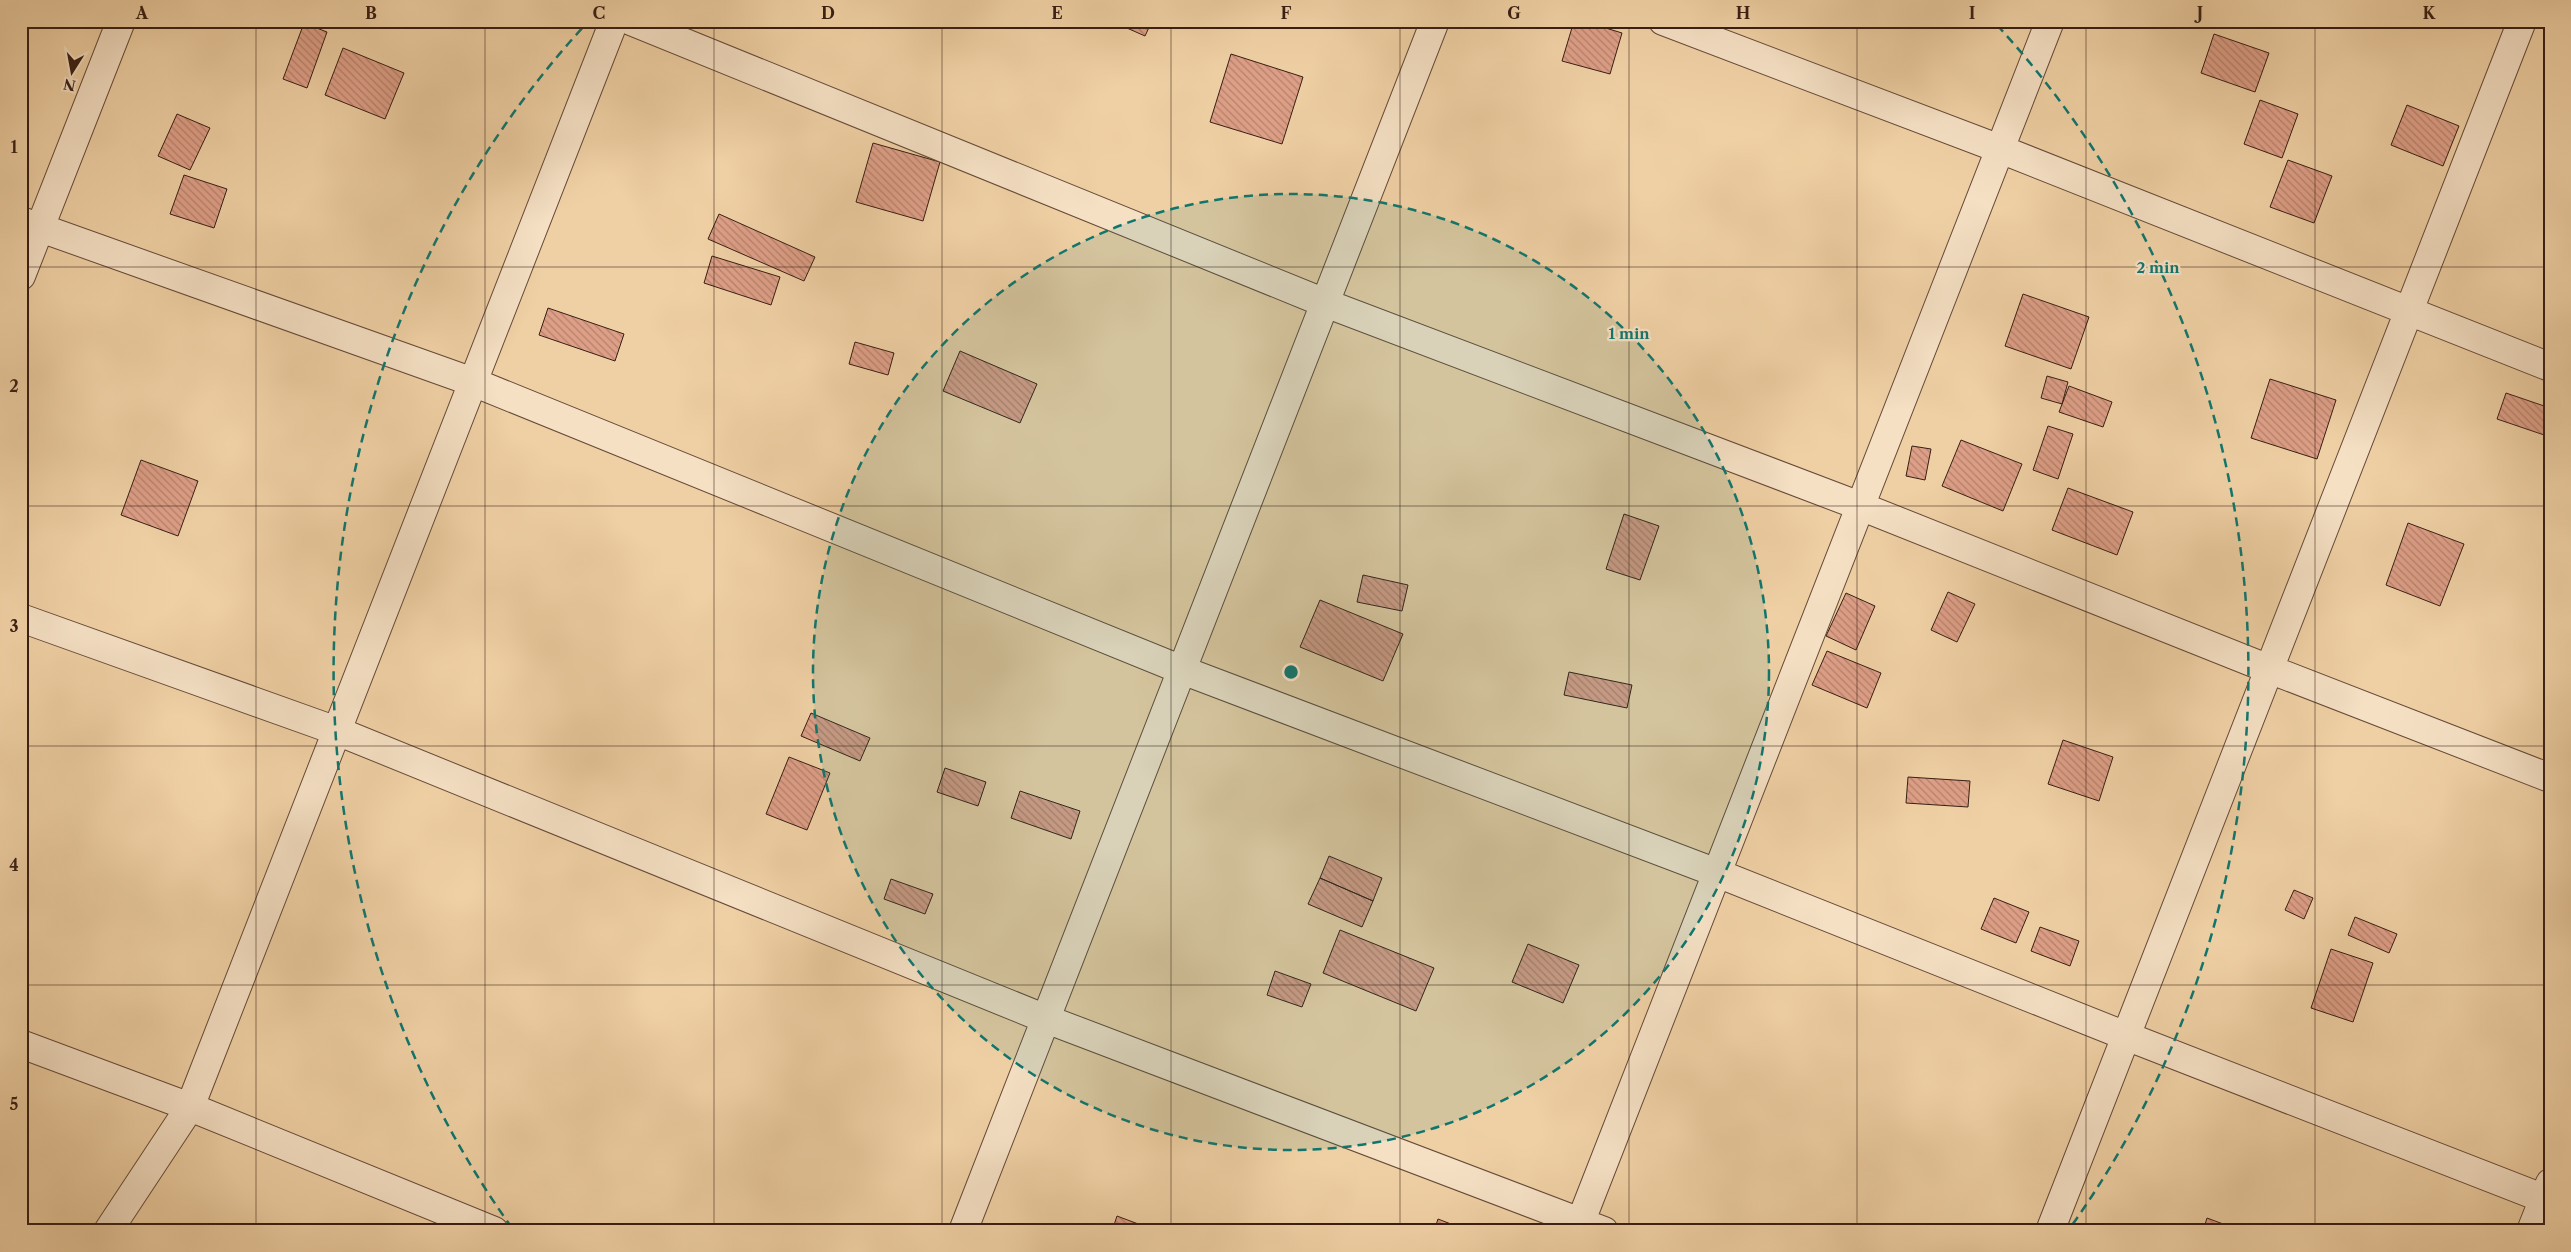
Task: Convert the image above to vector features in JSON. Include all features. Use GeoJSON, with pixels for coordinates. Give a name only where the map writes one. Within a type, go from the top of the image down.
{"type":"FeatureCollection","features":[{"type":"Feature","properties":{"kind":"street"},"geometry":{"type":"LineString","coordinates":[[21,276],[31,224],[121,21]]}},
{"type":"Feature","properties":{"kind":"street"},"geometry":{"type":"LineString","coordinates":[[108,1231],[190,1107],[614,21]]}},
{"type":"Feature","properties":{"kind":"street"},"geometry":{"type":"LineString","coordinates":[[631,21],[1325,303],[1860,506],[2269,669],[2550,778]]}},
{"type":"Feature","properties":{"kind":"street"},"geometry":{"type":"LineString","coordinates":[[963,1231],[1435,21]]}},
{"type":"Feature","properties":{"kind":"street"},"geometry":{"type":"LineString","coordinates":[[1663,21],[2000,149],[2550,367]]}},
{"type":"Feature","properties":{"kind":"street"},"geometry":{"type":"LineString","coordinates":[[21,618],[337,731],[1046,1019],[1588,1228],[1717,872],[2050,21]]}},
{"type":"Feature","properties":{"kind":"street"},"geometry":{"type":"LineString","coordinates":[[2050,1231],[2522,21]]}},
{"type":"Feature","properties":{"kind":"street"},"geometry":{"type":"LineString","coordinates":[[31,224],[473,382],[1182,670],[1717,872],[2126,1036],[2548,1194],[2531,1231]]}},
{"type":"Feature","properties":{"kind":"street"},"geometry":{"type":"LineString","coordinates":[[21,1044],[190,1107],[494,1231]]}},
{"type":"Feature","properties":{"kind":"building"},"geometry":{"type":"Polygon","coordinates":[[[1111,21],[1152,21],[1145,36],[1111,21]]]}},
{"type":"Feature","properties":{"kind":"building"},"geometry":{"type":"Polygon","coordinates":[[[1574,21],[1583,21],[1622,33],[1610,74],[1562,61],[1574,21]]]}},
{"type":"Feature","properties":{"kind":"building"},"geometry":{"type":"Polygon","coordinates":[[[304,23],[327,32],[307,88],[283,79],[304,23]]]}},
{"type":"Feature","properties":{"kind":"building"},"geometry":{"type":"Polygon","coordinates":[[[2214,34],[2269,53],[2255,92],[2201,73],[2214,34]]]}},
{"type":"Feature","properties":{"kind":"building"},"geometry":{"type":"Polygon","coordinates":[[[343,48],[404,73],[385,119],[325,95],[343,48]]]}},
{"type":"Feature","properties":{"kind":"building"},"geometry":{"type":"Polygon","coordinates":[[[1231,54],[1303,77],[1282,144],[1210,122],[1231,54]]]}},
{"type":"Feature","properties":{"kind":"building"},"geometry":{"type":"Polygon","coordinates":[[[2260,100],[2298,114],[2282,158],[2244,144],[2260,100]]]}},
{"type":"Feature","properties":{"kind":"building"},"geometry":{"type":"Polygon","coordinates":[[[2407,105],[2459,126],[2443,166],[2391,145],[2407,105]]]}},
{"type":"Feature","properties":{"kind":"building"},"geometry":{"type":"Polygon","coordinates":[[[177,114],[210,128],[190,170],[158,156],[177,114]]]}},
{"type":"Feature","properties":{"kind":"building"},"geometry":{"type":"Polygon","coordinates":[[[873,143],[940,162],[923,221],[856,202],[873,143]]]}},
{"type":"Feature","properties":{"kind":"building"},"geometry":{"type":"Polygon","coordinates":[[[2288,160],[2332,176],[2314,223],[2270,207],[2288,160]]]}},
{"type":"Feature","properties":{"kind":"building"},"geometry":{"type":"Polygon","coordinates":[[[184,175],[227,189],[214,228],[170,214],[184,175]]]}},
{"type":"Feature","properties":{"kind":"building"},"geometry":{"type":"Polygon","coordinates":[[[719,214],[815,257],[804,281],[708,239],[719,214]]]}},
{"type":"Feature","properties":{"kind":"building"},"geometry":{"type":"Polygon","coordinates":[[[712,256],[780,277],[771,305],[704,283],[712,256]]]}},
{"type":"Feature","properties":{"kind":"building"},"geometry":{"type":"Polygon","coordinates":[[[2023,294],[2089,317],[2071,369],[2005,346],[2023,294]]]}},
{"type":"Feature","properties":{"kind":"building"},"geometry":{"type":"Polygon","coordinates":[[[548,308],[624,334],[615,361],[539,335],[548,308]]]}},
{"type":"Feature","properties":{"kind":"building"},"geometry":{"type":"Polygon","coordinates":[[[855,342],[894,353],[888,375],[849,364],[855,342]]]}},
{"type":"Feature","properties":{"kind":"building"},"geometry":{"type":"Polygon","coordinates":[[[960,351],[1037,384],[1020,423],[943,391],[960,351]]]}},
{"type":"Feature","properties":{"kind":"building"},"geometry":{"type":"Polygon","coordinates":[[[2047,376],[2068,382],[2062,404],[2041,398],[2047,376]]]}},
{"type":"Feature","properties":{"kind":"building"},"geometry":{"type":"Polygon","coordinates":[[[2270,379],[2336,400],[2317,459],[2251,438],[2270,379]]]}},
{"type":"Feature","properties":{"kind":"building"},"geometry":{"type":"Polygon","coordinates":[[[2069,386],[2112,402],[2103,427],[2059,412],[2069,386]]]}},
{"type":"Feature","properties":{"kind":"building"},"geometry":{"type":"Polygon","coordinates":[[[2506,393],[2550,408],[2550,437],[2497,419],[2506,393]]]}},
{"type":"Feature","properties":{"kind":"building"},"geometry":{"type":"Polygon","coordinates":[[[2048,426],[2073,434],[2058,479],[2033,470],[2048,426]]]}},
{"type":"Feature","properties":{"kind":"building"},"geometry":{"type":"Polygon","coordinates":[[[1961,440],[2022,464],[2003,511],[1942,486],[1961,440]]]}},
{"type":"Feature","properties":{"kind":"building"},"geometry":{"type":"Polygon","coordinates":[[[1912,446],[1931,449],[1925,480],[1906,476],[1912,446]]]}},
{"type":"Feature","properties":{"kind":"building"},"geometry":{"type":"Polygon","coordinates":[[[141,460],[198,481],[178,536],[121,515],[141,460]]]}},
{"type":"Feature","properties":{"kind":"building"},"geometry":{"type":"Polygon","coordinates":[[[2068,488],[2133,512],[2117,555],[2052,530],[2068,488]]]}},
{"type":"Feature","properties":{"kind":"building"},"geometry":{"type":"Polygon","coordinates":[[[1624,514],[1659,526],[1640,580],[1606,569],[1624,514]]]}},
{"type":"Feature","properties":{"kind":"building"},"geometry":{"type":"Polygon","coordinates":[[[2408,523],[2464,544],[2440,606],[2386,585],[2408,523]]]}},
{"type":"Feature","properties":{"kind":"building"},"geometry":{"type":"Polygon","coordinates":[[[1363,575],[1408,585],[1402,611],[1357,602],[1363,575]]]}},
{"type":"Feature","properties":{"kind":"building"},"geometry":{"type":"Polygon","coordinates":[[[1948,592],[1975,604],[1957,642],[1931,630],[1948,592]]]}},
{"type":"Feature","properties":{"kind":"building"},"geometry":{"type":"Polygon","coordinates":[[[1846,593],[1875,606],[1856,650],[1826,636],[1846,593]]]}},
{"type":"Feature","properties":{"kind":"building"},"geometry":{"type":"Polygon","coordinates":[[[1320,600],[1403,634],[1383,681],[1300,647],[1320,600]]]}},
{"type":"Feature","properties":{"kind":"building"},"geometry":{"type":"Polygon","coordinates":[[[1827,651],[1881,673],[1867,708],[1812,685],[1827,651]]]}},
{"type":"Feature","properties":{"kind":"building"},"geometry":{"type":"Polygon","coordinates":[[[1569,672],[1632,685],[1627,708],[1564,695],[1569,672]]]}},
{"type":"Feature","properties":{"kind":"building"},"geometry":{"type":"Polygon","coordinates":[[[811,713],[870,738],[860,761],[801,736],[811,713]]]}},
{"type":"Feature","properties":{"kind":"building"},"geometry":{"type":"Polygon","coordinates":[[[2063,740],[2113,757],[2099,801],[2048,784],[2063,740]]]}},
{"type":"Feature","properties":{"kind":"building"},"geometry":{"type":"Polygon","coordinates":[[[789,757],[830,773],[807,830],[766,814],[789,757]]]}},
{"type":"Feature","properties":{"kind":"building"},"geometry":{"type":"Polygon","coordinates":[[[945,768],[986,782],[978,806],[937,792],[945,768]]]}},
{"type":"Feature","properties":{"kind":"building"},"geometry":{"type":"Polygon","coordinates":[[[1908,777],[1970,781],[1968,807],[1906,803],[1908,777]]]}},
{"type":"Feature","properties":{"kind":"building"},"geometry":{"type":"Polygon","coordinates":[[[1020,791],[1080,811],[1071,839],[1011,818],[1020,791]]]}},
{"type":"Feature","properties":{"kind":"building"},"geometry":{"type":"Polygon","coordinates":[[[1329,856],[1382,878],[1373,901],[1320,878],[1329,856]]]}},
{"type":"Feature","properties":{"kind":"building"},"geometry":{"type":"Polygon","coordinates":[[[1320,878],[1373,901],[1362,927],[1308,904],[1320,878]]]}},
{"type":"Feature","properties":{"kind":"building"},"geometry":{"type":"Polygon","coordinates":[[[891,879],[933,894],[925,914],[884,899],[891,879]]]}},
{"type":"Feature","properties":{"kind":"building"},"geometry":{"type":"Polygon","coordinates":[[[2294,890],[2313,898],[2304,919],[2285,910],[2294,890]]]}},
{"type":"Feature","properties":{"kind":"building"},"geometry":{"type":"Polygon","coordinates":[[[1994,898],[2029,912],[2016,943],[1981,929],[1994,898]]]}},
{"type":"Feature","properties":{"kind":"building"},"geometry":{"type":"Polygon","coordinates":[[[2355,917],[2397,934],[2389,953],[2348,935],[2355,917]]]}},
{"type":"Feature","properties":{"kind":"building"},"geometry":{"type":"Polygon","coordinates":[[[2040,927],[2079,941],[2070,966],[2031,951],[2040,927]]]}},
{"type":"Feature","properties":{"kind":"building"},"geometry":{"type":"Polygon","coordinates":[[[1340,930],[1434,968],[1416,1011],[1323,973],[1340,930]]]}},
{"type":"Feature","properties":{"kind":"building"},"geometry":{"type":"Polygon","coordinates":[[[1528,944],[1579,965],[1563,1003],[1512,982],[1528,944]]]}},
{"type":"Feature","properties":{"kind":"building"},"geometry":{"type":"Polygon","coordinates":[[[2331,949],[2373,963],[2353,1022],[2311,1008],[2331,949]]]}},
{"type":"Feature","properties":{"kind":"building"},"geometry":{"type":"Polygon","coordinates":[[[1275,971],[1311,984],[1302,1007],[1267,995],[1275,971]]]}},
{"type":"Feature","properties":{"kind":"building"},"geometry":{"type":"Polygon","coordinates":[[[1117,1216],[1157,1231],[1112,1231],[1117,1216]]]}},
{"type":"Feature","properties":{"kind":"building"},"geometry":{"type":"Polygon","coordinates":[[[2207,1218],[2242,1231],[2203,1231],[2207,1218]]]}},
{"type":"Feature","properties":{"kind":"building"},"geometry":{"type":"Polygon","coordinates":[[[1438,1219],[1469,1231],[1434,1231],[1438,1219]]]}}]}
